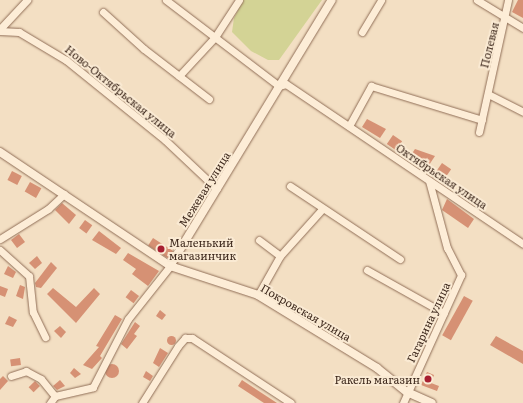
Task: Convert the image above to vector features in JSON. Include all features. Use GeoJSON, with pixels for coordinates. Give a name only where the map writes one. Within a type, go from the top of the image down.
{"type":"FeatureCollection","features":[{"type":"Feature","properties":{"kind":"street"},"geometry":{"type":"LineString","coordinates":[[0,30],[27,0]]}},
{"type":"Feature","properties":{"kind":"street","name":"Октябрьская улица"},"geometry":{"type":"LineString","coordinates":[[166,0],[279,86],[284,85],[348,126],[523,244]]}},
{"type":"Feature","properties":{"kind":"street"},"geometry":{"type":"LineString","coordinates":[[179,76],[215,37],[239,0]]}},
{"type":"Feature","properties":{"kind":"street","name":"Межевая улица"},"geometry":{"type":"LineString","coordinates":[[55,396],[93,387],[128,319],[170,266],[217,189],[284,85],[332,0]]}},
{"type":"Feature","properties":{"kind":"street"},"geometry":{"type":"LineString","coordinates":[[362,32],[380,0]]}},
{"type":"Feature","properties":{"kind":"street"},"geometry":{"type":"LineString","coordinates":[[477,0],[523,28]]}},
{"type":"Feature","properties":{"kind":"street","name":"Полевая"},"geometry":{"type":"LineString","coordinates":[[479,132],[507,19],[508,0]]}},
{"type":"Feature","properties":{"kind":"street"},"geometry":{"type":"LineString","coordinates":[[103,12],[179,76],[209,99]]}},
{"type":"Feature","properties":{"kind":"street","name":"Ново-Октябрьская улица"},"geometry":{"type":"LineString","coordinates":[[0,30],[19,32],[66,60],[165,140],[217,189]]}},
{"type":"Feature","properties":{"kind":"street"},"geometry":{"type":"LineString","coordinates":[[348,126],[371,86],[482,120]]}},
{"type":"Feature","properties":{"kind":"street"},"geometry":{"type":"LineString","coordinates":[[488,94],[523,112]]}},
{"type":"Feature","properties":{"kind":"street","name":"Покровская улица"},"geometry":{"type":"LineString","coordinates":[[0,152],[170,266],[258,295],[376,368],[407,392],[432,403]]}},
{"type":"Feature","properties":{"kind":"street","name":"Гагарина улица"},"geometry":{"type":"LineString","coordinates":[[403,403],[461,275],[447,248],[429,182]]}},
{"type":"Feature","properties":{"kind":"street"},"geometry":{"type":"LineString","coordinates":[[290,186],[400,259]]}},
{"type":"Feature","properties":{"kind":"street"},"geometry":{"type":"LineString","coordinates":[[0,239],[48,209],[64,194]]}},
{"type":"Feature","properties":{"kind":"street"},"geometry":{"type":"LineString","coordinates":[[258,295],[280,256],[323,208]]}},
{"type":"Feature","properties":{"kind":"street"},"geometry":{"type":"LineString","coordinates":[[259,240],[280,256]]}},
{"type":"Feature","properties":{"kind":"street"},"geometry":{"type":"LineString","coordinates":[[0,250],[28,276],[33,312],[44,337]]}},
{"type":"Feature","properties":{"kind":"street"},"geometry":{"type":"LineString","coordinates":[[367,270],[444,313]]}},
{"type":"Feature","properties":{"kind":"street"},"geometry":{"type":"LineString","coordinates":[[142,403],[178,346],[186,338],[192,338],[291,403]]}},
{"type":"Feature","properties":{"kind":"street"},"geometry":{"type":"LineString","coordinates":[[11,376],[26,371],[41,378],[55,396],[50,403]]}},
{"type":"Feature","properties":{"kind":"green space"},"geometry":{"type":"Polygon","coordinates":[[[243,0],[322,0],[279,60],[268,60],[251,51],[232,32],[234,18],[243,0]]]}},
{"type":"Feature","properties":{"kind":"building"},"geometry":{"type":"Polygon","coordinates":[[[518,0],[523,0],[523,18],[512,12],[518,0]]]}},
{"type":"Feature","properties":{"kind":"building"},"geometry":{"type":"Polygon","coordinates":[[[367,119],[386,129],[380,138],[362,127],[367,119]]]}},
{"type":"Feature","properties":{"kind":"building"},"geometry":{"type":"Polygon","coordinates":[[[393,135],[402,141],[396,150],[387,144],[393,135]]]}},
{"type":"Feature","properties":{"kind":"building"},"geometry":{"type":"Polygon","coordinates":[[[415,149],[435,156],[427,168],[409,158],[415,149]]]}},
{"type":"Feature","properties":{"kind":"building"},"geometry":{"type":"Polygon","coordinates":[[[442,163],[451,169],[443,181],[434,175],[442,163]]]}},
{"type":"Feature","properties":{"kind":"building"},"geometry":{"type":"Polygon","coordinates":[[[12,171],[22,176],[17,185],[7,180],[12,171]]]}},
{"type":"Feature","properties":{"kind":"building"},"geometry":{"type":"Polygon","coordinates":[[[30,182],[41,188],[36,198],[25,192],[30,182]]]}},
{"type":"Feature","properties":{"kind":"building"},"geometry":{"type":"Polygon","coordinates":[[[447,199],[474,219],[468,228],[442,210],[447,199]]]}},
{"type":"Feature","properties":{"kind":"building"},"geometry":{"type":"Polygon","coordinates":[[[62,203],[76,215],[69,224],[55,210],[62,203]]]}},
{"type":"Feature","properties":{"kind":"building"},"geometry":{"type":"Polygon","coordinates":[[[85,220],[92,225],[86,233],[79,228],[85,220]]]}},
{"type":"Feature","properties":{"kind":"building"},"geometry":{"type":"Polygon","coordinates":[[[99,231],[121,248],[116,254],[92,240],[99,231]]]}},
{"type":"Feature","properties":{"kind":"building"},"geometry":{"type":"Polygon","coordinates":[[[19,234],[25,242],[17,248],[11,240],[19,234]]]}},
{"type":"Feature","properties":{"kind":"building","name":"Маленький магазинчик"},"geometry":{"type":"Polygon","coordinates":[[[153,238],[173,251],[168,259],[148,246],[153,238]]]}},
{"type":"Feature","properties":{"kind":"building"},"geometry":{"type":"Polygon","coordinates":[[[128,253],[159,271],[148,286],[132,274],[136,269],[123,260],[128,253]]]}},
{"type":"Feature","properties":{"kind":"building"},"geometry":{"type":"Polygon","coordinates":[[[37,256],[42,263],[35,269],[29,263],[37,256]]]}},
{"type":"Feature","properties":{"kind":"building"},"geometry":{"type":"Polygon","coordinates":[[[51,262],[57,268],[41,288],[36,287],[35,283],[51,262]]]}},
{"type":"Feature","properties":{"kind":"building"},"geometry":{"type":"Polygon","coordinates":[[[8,266],[16,272],[13,278],[4,274],[8,266]]]}},
{"type":"Feature","properties":{"kind":"building"},"geometry":{"type":"Polygon","coordinates":[[[20,285],[25,287],[23,299],[16,296],[20,285]]]}},
{"type":"Feature","properties":{"kind":"building"},"geometry":{"type":"Polygon","coordinates":[[[0,286],[8,289],[5,297],[0,295],[0,286]]]}},
{"type":"Feature","properties":{"kind":"building"},"geometry":{"type":"Polygon","coordinates":[[[53,288],[76,307],[94,288],[100,294],[76,323],[47,294],[53,288]]]}},
{"type":"Feature","properties":{"kind":"building"},"geometry":{"type":"Polygon","coordinates":[[[131,290],[139,296],[134,303],[126,297],[131,290]]]}},
{"type":"Feature","properties":{"kind":"building"},"geometry":{"type":"Polygon","coordinates":[[[464,296],[473,301],[451,340],[442,335],[464,296]]]}},
{"type":"Feature","properties":{"kind":"building"},"geometry":{"type":"Polygon","coordinates":[[[160,310],[166,315],[162,320],[156,316],[160,310]]]}},
{"type":"Feature","properties":{"kind":"building"},"geometry":{"type":"Polygon","coordinates":[[[115,315],[122,319],[100,356],[102,358],[92,369],[83,365],[99,347],[96,346],[115,315]]]}},
{"type":"Feature","properties":{"kind":"building"},"geometry":{"type":"Polygon","coordinates":[[[9,316],[17,320],[13,327],[5,324],[9,316]]]}},
{"type":"Feature","properties":{"kind":"building"},"geometry":{"type":"Polygon","coordinates":[[[135,322],[140,326],[134,334],[137,336],[127,349],[121,344],[135,322]]]}},
{"type":"Feature","properties":{"kind":"building"},"geometry":{"type":"Polygon","coordinates":[[[60,326],[66,332],[61,338],[54,331],[60,326]]]}},
{"type":"Feature","properties":{"kind":"building"},"geometry":{"type":"Polygon","coordinates":[[[171,335],[176,340],[171,345],[166,340],[171,335]]]}},
{"type":"Feature","properties":{"kind":"building"},"geometry":{"type":"Polygon","coordinates":[[[496,336],[523,351],[523,364],[490,345],[496,336]]]}},
{"type":"Feature","properties":{"kind":"building"},"geometry":{"type":"Polygon","coordinates":[[[160,348],[168,353],[159,367],[153,363],[160,348]]]}},
{"type":"Feature","properties":{"kind":"building"},"geometry":{"type":"Polygon","coordinates":[[[20,358],[21,365],[11,366],[10,359],[20,358]]]}},
{"type":"Feature","properties":{"kind":"building"},"geometry":{"type":"Polygon","coordinates":[[[112,364],[117,366],[119,371],[117,376],[112,378],[107,376],[105,371],[107,366],[112,364]]]}},
{"type":"Feature","properties":{"kind":"building"},"geometry":{"type":"Polygon","coordinates":[[[74,368],[81,374],[75,378],[70,373],[74,368]]]}},
{"type":"Feature","properties":{"kind":"building"},"geometry":{"type":"Polygon","coordinates":[[[146,371],[153,376],[150,381],[143,377],[146,371]]]}},
{"type":"Feature","properties":{"kind":"building","name":"Ракель магазин"},"geometry":{"type":"Polygon","coordinates":[[[427,372],[434,375],[431,383],[439,386],[437,391],[421,385],[427,372]]]}},
{"type":"Feature","properties":{"kind":"building"},"geometry":{"type":"Polygon","coordinates":[[[3,376],[8,381],[0,390],[0,379],[3,376]]]}},
{"type":"Feature","properties":{"kind":"building"},"geometry":{"type":"Polygon","coordinates":[[[60,380],[65,386],[57,390],[53,386],[60,380]]]}},
{"type":"Feature","properties":{"kind":"building"},"geometry":{"type":"Polygon","coordinates":[[[242,380],[277,403],[264,403],[238,386],[242,380]]]}},
{"type":"Feature","properties":{"kind":"building"},"geometry":{"type":"Polygon","coordinates":[[[35,381],[40,386],[34,392],[29,387],[35,381]]]}},
{"type":"Feature","properties":{"kind":"place","name":"Маленький магазинчик"},"geometry":{"type":"Point","coordinates":[161,249]}},
{"type":"Feature","properties":{"kind":"place","name":"Ракель магазин"},"geometry":{"type":"Point","coordinates":[428,379]}}]}
